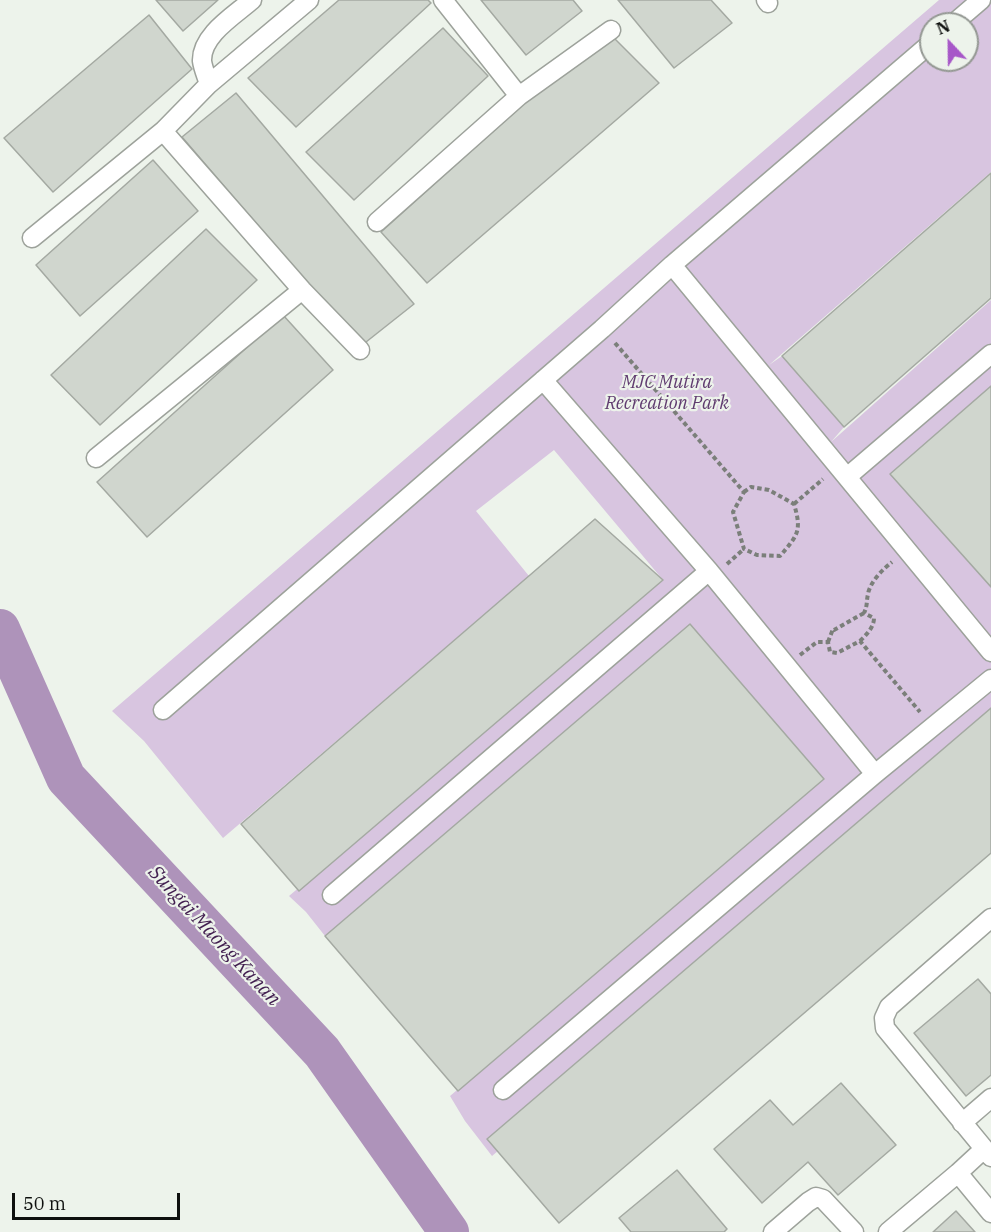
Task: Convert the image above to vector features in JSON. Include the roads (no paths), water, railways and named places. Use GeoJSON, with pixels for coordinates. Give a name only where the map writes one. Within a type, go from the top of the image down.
{"type":"FeatureCollection","features":[{"type":"Feature","properties":{"kind":"street"},"geometry":{"type":"LineString","coordinates":[[209,84],[202,62],[203,50],[211,36],[252,0]]}},
{"type":"Feature","properties":{"kind":"street"},"geometry":{"type":"LineString","coordinates":[[32,238],[163,130],[209,84],[309,0]]}},
{"type":"Feature","properties":{"kind":"street"},"geometry":{"type":"LineString","coordinates":[[443,0],[519,96]]}},
{"type":"Feature","properties":{"kind":"street"},"geometry":{"type":"LineString","coordinates":[[967,12],[981,0]]}},
{"type":"Feature","properties":{"kind":"street"},"geometry":{"type":"LineString","coordinates":[[378,222],[519,96],[611,30]]}},
{"type":"Feature","properties":{"kind":"street"},"geometry":{"type":"LineString","coordinates":[[163,710],[602,329],[672,265],[919,53]]}},
{"type":"Feature","properties":{"kind":"street"},"geometry":{"type":"LineString","coordinates":[[163,130],[302,290],[360,350]]}},
{"type":"Feature","properties":{"kind":"street"},"geometry":{"type":"LineString","coordinates":[[672,265],[991,652]]}},
{"type":"Feature","properties":{"kind":"street"},"geometry":{"type":"LineString","coordinates":[[96,458],[302,290]]}},
{"type":"Feature","properties":{"kind":"street"},"geometry":{"type":"LineString","coordinates":[[842,471],[991,354]]}},
{"type":"Feature","properties":{"kind":"street"},"geometry":{"type":"LineString","coordinates":[[543,380],[709,572],[875,774]]}},
{"type":"Feature","properties":{"kind":"street"},"geometry":{"type":"LineString","coordinates":[[332,895],[709,572]]}},
{"type":"Feature","properties":{"kind":"street"},"geometry":{"type":"LineString","coordinates":[[503,1090],[875,774],[991,679]]}},
{"type":"Feature","properties":{"kind":"street"},"geometry":{"type":"LineString","coordinates":[[888,1232],[958,1173],[988,1153],[885,1028],[884,1018],[889,1007],[991,918]]}},
{"type":"Feature","properties":{"kind":"street"},"geometry":{"type":"LineString","coordinates":[[962,1124],[991,1098]]}},
{"type":"Feature","properties":{"kind":"street"},"geometry":{"type":"LineString","coordinates":[[958,1173],[991,1213]]}},
{"type":"Feature","properties":{"kind":"street"},"geometry":{"type":"LineString","coordinates":[[773,1232],[816,1197],[823,1199],[854,1232]]}},
{"type":"Feature","properties":{"kind":"waterway","name":"Sungai Maong Kanan"},"geometry":{"type":"LineString","coordinates":[[0,629],[66,778],[322,1052],[449,1232]]}},
{"type":"Feature","properties":{"kind":"park label","name":"MJC Mutira Recreation Park"},"geometry":{"type":"Point","coordinates":[667,394]}}]}
